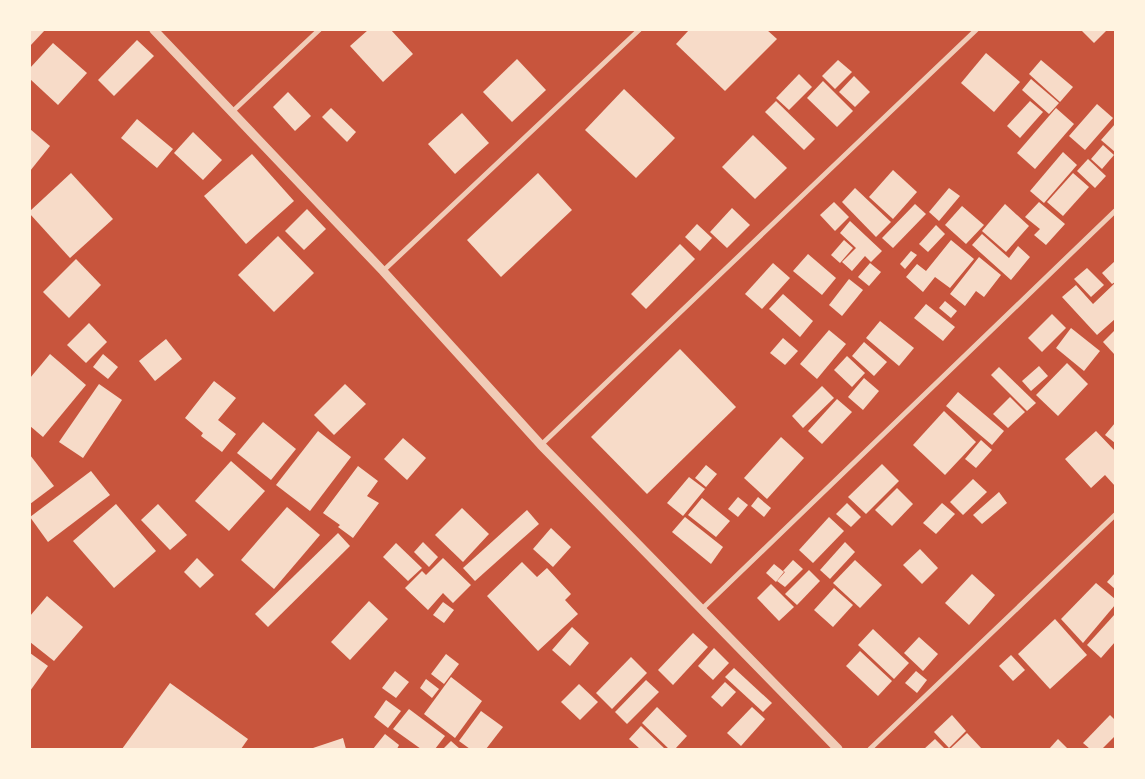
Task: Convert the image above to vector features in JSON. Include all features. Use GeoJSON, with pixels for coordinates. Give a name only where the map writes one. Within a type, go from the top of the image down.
{"type":"FeatureCollection","features":[{"type":"Feature","properties":{"kind":"street"},"geometry":{"type":"LineString","coordinates":[[154,30],[383,271],[541,445],[838,749]]}},
{"type":"Feature","properties":{"kind":"street"},"geometry":{"type":"LineString","coordinates":[[232,112],[319,30]]}},
{"type":"Feature","properties":{"kind":"street"},"geometry":{"type":"LineString","coordinates":[[383,271],[639,30]]}},
{"type":"Feature","properties":{"kind":"street"},"geometry":{"type":"LineString","coordinates":[[541,445],[976,30]]}},
{"type":"Feature","properties":{"kind":"street"},"geometry":{"type":"LineString","coordinates":[[702,609],[1115,211]]}},
{"type":"Feature","properties":{"kind":"street"},"geometry":{"type":"LineString","coordinates":[[870,749],[1115,515]]}},
{"type":"Feature","properties":{"kind":"building"},"geometry":{"type":"Polygon","coordinates":[[[30,30],[45,30],[30,46],[30,30]]]}},
{"type":"Feature","properties":{"kind":"building"},"geometry":{"type":"Polygon","coordinates":[[[368,30],[391,30],[413,54],[383,82],[350,46],[368,30]]]}},
{"type":"Feature","properties":{"kind":"building"},"geometry":{"type":"Polygon","coordinates":[[[689,30],[767,30],[777,39],[725,91],[676,44],[689,30]]]}},
{"type":"Feature","properties":{"kind":"building"},"geometry":{"type":"Polygon","coordinates":[[[1081,30],[1107,30],[1094,43],[1081,30]]]}},
{"type":"Feature","properties":{"kind":"building"},"geometry":{"type":"Polygon","coordinates":[[[137,40],[154,56],[114,96],[98,80],[137,40]]]}},
{"type":"Feature","properties":{"kind":"building"},"geometry":{"type":"Polygon","coordinates":[[[53,43],[87,73],[58,105],[30,79],[30,68],[53,43]]]}},
{"type":"Feature","properties":{"kind":"building"},"geometry":{"type":"Polygon","coordinates":[[[986,53],[1020,82],[994,112],[961,83],[986,53]]]}},
{"type":"Feature","properties":{"kind":"building"},"geometry":{"type":"Polygon","coordinates":[[[517,59],[546,90],[512,122],[483,92],[517,59]]]}},
{"type":"Feature","properties":{"kind":"building"},"geometry":{"type":"Polygon","coordinates":[[[838,60],[852,72],[835,89],[822,76],[838,60]]]}},
{"type":"Feature","properties":{"kind":"building"},"geometry":{"type":"Polygon","coordinates":[[[1041,60],[1073,87],[1060,102],[1029,74],[1041,60]]]}},
{"type":"Feature","properties":{"kind":"building"},"geometry":{"type":"Polygon","coordinates":[[[799,74],[812,87],[789,110],[776,98],[799,74]]]}},
{"type":"Feature","properties":{"kind":"building"},"geometry":{"type":"Polygon","coordinates":[[[854,76],[870,92],[855,107],[839,92],[854,76]]]}},
{"type":"Feature","properties":{"kind":"building"},"geometry":{"type":"Polygon","coordinates":[[[1031,79],[1059,103],[1049,114],[1022,90],[1031,79]]]}},
{"type":"Feature","properties":{"kind":"building"},"geometry":{"type":"Polygon","coordinates":[[[823,81],[853,111],[837,127],[807,98],[823,81]]]}},
{"type":"Feature","properties":{"kind":"building"},"geometry":{"type":"Polygon","coordinates":[[[624,89],[675,138],[636,178],[585,130],[624,89]]]}},
{"type":"Feature","properties":{"kind":"building"},"geometry":{"type":"Polygon","coordinates":[[[288,92],[311,116],[295,131],[273,107],[288,92]]]}},
{"type":"Feature","properties":{"kind":"building"},"geometry":{"type":"Polygon","coordinates":[[[776,101],[815,139],[804,150],[765,112],[776,101]]]}},
{"type":"Feature","properties":{"kind":"building"},"geometry":{"type":"Polygon","coordinates":[[[1030,101],[1043,112],[1020,138],[1007,126],[1030,101]]]}},
{"type":"Feature","properties":{"kind":"building"},"geometry":{"type":"Polygon","coordinates":[[[1097,104],[1113,118],[1085,150],[1069,136],[1097,104]]]}},
{"type":"Feature","properties":{"kind":"building"},"geometry":{"type":"Polygon","coordinates":[[[331,108],[356,132],[347,142],[322,117],[331,108]]]}},
{"type":"Feature","properties":{"kind":"building"},"geometry":{"type":"Polygon","coordinates":[[[1056,108],[1074,124],[1035,169],[1017,153],[1056,108]]]}},
{"type":"Feature","properties":{"kind":"building"},"geometry":{"type":"Polygon","coordinates":[[[462,113],[489,143],[455,174],[428,144],[462,113]]]}},
{"type":"Feature","properties":{"kind":"building"},"geometry":{"type":"Polygon","coordinates":[[[137,119],[173,149],[157,168],[121,138],[137,119]]]}},
{"type":"Feature","properties":{"kind":"building"},"geometry":{"type":"Polygon","coordinates":[[[1115,124],[1115,152],[1101,140],[1115,124]]]}},
{"type":"Feature","properties":{"kind":"building"},"geometry":{"type":"Polygon","coordinates":[[[30,129],[50,146],[30,171],[30,129]]]}},
{"type":"Feature","properties":{"kind":"building"},"geometry":{"type":"Polygon","coordinates":[[[193,132],[222,160],[203,180],[174,153],[193,132]]]}},
{"type":"Feature","properties":{"kind":"building"},"geometry":{"type":"Polygon","coordinates":[[[753,135],[787,168],[755,199],[722,167],[753,135]]]}},
{"type":"Feature","properties":{"kind":"building"},"geometry":{"type":"Polygon","coordinates":[[[1103,145],[1114,155],[1102,169],[1091,159],[1103,145]]]}},
{"type":"Feature","properties":{"kind":"building"},"geometry":{"type":"Polygon","coordinates":[[[1063,152],[1077,165],[1044,203],[1030,191],[1063,152]]]}},
{"type":"Feature","properties":{"kind":"building"},"geometry":{"type":"Polygon","coordinates":[[[252,154],[294,201],[246,244],[204,196],[252,154]]]}},
{"type":"Feature","properties":{"kind":"building"},"geometry":{"type":"Polygon","coordinates":[[[1088,159],[1106,176],[1095,188],[1077,171],[1088,159]]]}},
{"type":"Feature","properties":{"kind":"building"},"geometry":{"type":"Polygon","coordinates":[[[893,170],[917,192],[893,219],[869,197],[893,170]]]}},
{"type":"Feature","properties":{"kind":"building"},"geometry":{"type":"Polygon","coordinates":[[[71,173],[113,219],[70,258],[30,214],[30,211],[71,173]]]}},
{"type":"Feature","properties":{"kind":"building"},"geometry":{"type":"Polygon","coordinates":[[[538,173],[572,210],[501,277],[467,240],[538,173]]]}},
{"type":"Feature","properties":{"kind":"building"},"geometry":{"type":"Polygon","coordinates":[[[1073,173],[1089,187],[1063,216],[1047,202],[1073,173]]]}},
{"type":"Feature","properties":{"kind":"building"},"geometry":{"type":"Polygon","coordinates":[[[855,188],[891,222],[876,237],[842,202],[855,188]]]}},
{"type":"Feature","properties":{"kind":"building"},"geometry":{"type":"Polygon","coordinates":[[[949,188],[960,196],[939,221],[929,212],[949,188]]]}},
{"type":"Feature","properties":{"kind":"building"},"geometry":{"type":"Polygon","coordinates":[[[834,202],[849,217],[835,231],[820,215],[834,202]]]}},
{"type":"Feature","properties":{"kind":"building"},"geometry":{"type":"Polygon","coordinates":[[[1039,202],[1065,224],[1046,245],[1034,235],[1040,229],[1025,217],[1039,202]]]}},
{"type":"Feature","properties":{"kind":"building"},"geometry":{"type":"Polygon","coordinates":[[[915,204],[926,214],[893,248],[882,238],[915,204]]]}},
{"type":"Feature","properties":{"kind":"building"},"geometry":{"type":"Polygon","coordinates":[[[1005,204],[1029,226],[1006,252],[982,231],[1005,204]]]}},
{"type":"Feature","properties":{"kind":"building"},"geometry":{"type":"Polygon","coordinates":[[[962,206],[984,225],[966,244],[945,225],[962,206]]]}},
{"type":"Feature","properties":{"kind":"building"},"geometry":{"type":"Polygon","coordinates":[[[732,208],[750,225],[727,248],[710,232],[732,208]]]}},
{"type":"Feature","properties":{"kind":"building"},"geometry":{"type":"Polygon","coordinates":[[[307,209],[326,229],[304,250],[285,231],[307,209]]]}},
{"type":"Feature","properties":{"kind":"building"},"geometry":{"type":"Polygon","coordinates":[[[850,221],[882,251],[871,262],[865,256],[852,271],[842,262],[856,248],[840,233],[850,221]]]}},
{"type":"Feature","properties":{"kind":"building"},"geometry":{"type":"Polygon","coordinates":[[[697,224],[712,238],[700,251],[685,237],[697,224]]]}},
{"type":"Feature","properties":{"kind":"building"},"geometry":{"type":"Polygon","coordinates":[[[936,225],[945,234],[928,252],[919,244],[936,225]]]}},
{"type":"Feature","properties":{"kind":"building"},"geometry":{"type":"Polygon","coordinates":[[[982,234],[1009,258],[1018,246],[1030,257],[1011,280],[972,245],[982,234]]]}},
{"type":"Feature","properties":{"kind":"building"},"geometry":{"type":"Polygon","coordinates":[[[278,236],[314,273],[274,312],[238,275],[278,236]]]}},
{"type":"Feature","properties":{"kind":"building"},"geometry":{"type":"Polygon","coordinates":[[[844,240],[853,248],[840,263],[831,255],[844,240]]]}},
{"type":"Feature","properties":{"kind":"building"},"geometry":{"type":"Polygon","coordinates":[[[951,240],[974,259],[950,288],[935,277],[923,292],[906,277],[917,264],[926,271],[951,240]]]}},
{"type":"Feature","properties":{"kind":"building"},"geometry":{"type":"Polygon","coordinates":[[[680,244],[695,259],[646,309],[631,294],[680,244]]]}},
{"type":"Feature","properties":{"kind":"building"},"geometry":{"type":"Polygon","coordinates":[[[911,251],[917,255],[905,269],[900,264],[911,251]]]}},
{"type":"Feature","properties":{"kind":"building"},"geometry":{"type":"Polygon","coordinates":[[[808,254],[836,278],[822,295],[793,271],[808,254]]]}},
{"type":"Feature","properties":{"kind":"building"},"geometry":{"type":"Polygon","coordinates":[[[979,257],[1001,275],[984,297],[976,291],[965,306],[950,294],[979,257]]]}},
{"type":"Feature","properties":{"kind":"building"},"geometry":{"type":"Polygon","coordinates":[[[76,259],[101,285],[69,318],[43,292],[76,259]]]}},
{"type":"Feature","properties":{"kind":"building"},"geometry":{"type":"Polygon","coordinates":[[[1115,261],[1115,282],[1112,284],[1102,273],[1115,261]]]}},
{"type":"Feature","properties":{"kind":"building"},"geometry":{"type":"Polygon","coordinates":[[[773,263],[790,278],[762,309],[745,294],[773,263]]]}},
{"type":"Feature","properties":{"kind":"building"},"geometry":{"type":"Polygon","coordinates":[[[870,263],[881,272],[869,286],[858,277],[870,263]]]}},
{"type":"Feature","properties":{"kind":"building"},"geometry":{"type":"Polygon","coordinates":[[[1087,268],[1104,285],[1091,297],[1074,279],[1087,268]]]}},
{"type":"Feature","properties":{"kind":"building"},"geometry":{"type":"Polygon","coordinates":[[[849,279],[863,290],[842,316],[829,305],[849,279]]]}},
{"type":"Feature","properties":{"kind":"building"},"geometry":{"type":"Polygon","coordinates":[[[1115,283],[1115,319],[1097,335],[1062,297],[1076,285],[1093,304],[1115,283]]]}},
{"type":"Feature","properties":{"kind":"building"},"geometry":{"type":"Polygon","coordinates":[[[783,294],[813,321],[800,337],[769,309],[783,294]]]}},
{"type":"Feature","properties":{"kind":"building"},"geometry":{"type":"Polygon","coordinates":[[[945,301],[957,311],[951,318],[939,308],[945,301]]]}},
{"type":"Feature","properties":{"kind":"building"},"geometry":{"type":"Polygon","coordinates":[[[926,304],[955,327],[943,341],[914,318],[926,304]]]}},
{"type":"Feature","properties":{"kind":"building"},"geometry":{"type":"Polygon","coordinates":[[[1052,314],[1066,328],[1042,352],[1028,338],[1052,314]]]}},
{"type":"Feature","properties":{"kind":"building"},"geometry":{"type":"Polygon","coordinates":[[[880,321],[914,348],[899,366],[866,338],[880,321]]]}},
{"type":"Feature","properties":{"kind":"building"},"geometry":{"type":"Polygon","coordinates":[[[89,323],[107,342],[86,363],[67,345],[89,323]]]}},
{"type":"Feature","properties":{"kind":"building"},"geometry":{"type":"Polygon","coordinates":[[[1071,328],[1100,351],[1084,371],[1056,348],[1071,328]]]}},
{"type":"Feature","properties":{"kind":"building"},"geometry":{"type":"Polygon","coordinates":[[[829,330],[846,344],[817,379],[800,364],[829,330]]]}},
{"type":"Feature","properties":{"kind":"building"},"geometry":{"type":"Polygon","coordinates":[[[1115,330],[1115,355],[1103,342],[1115,330]]]}},
{"type":"Feature","properties":{"kind":"building"},"geometry":{"type":"Polygon","coordinates":[[[783,338],[798,351],[785,365],[770,353],[783,338]]]}},
{"type":"Feature","properties":{"kind":"building"},"geometry":{"type":"Polygon","coordinates":[[[166,339],[182,359],[155,381],[139,361],[166,339]]]}},
{"type":"Feature","properties":{"kind":"building"},"geometry":{"type":"Polygon","coordinates":[[[864,342],[887,362],[874,376],[852,356],[864,342]]]}},
{"type":"Feature","properties":{"kind":"building"},"geometry":{"type":"Polygon","coordinates":[[[680,349],[736,407],[647,494],[591,437],[680,349]]]}},
{"type":"Feature","properties":{"kind":"building"},"geometry":{"type":"Polygon","coordinates":[[[50,354],[86,385],[43,437],[30,426],[30,378],[50,354]]]}},
{"type":"Feature","properties":{"kind":"building"},"geometry":{"type":"Polygon","coordinates":[[[103,354],[118,367],[108,379],[93,367],[103,354]]]}},
{"type":"Feature","properties":{"kind":"building"},"geometry":{"type":"Polygon","coordinates":[[[847,356],[865,373],[852,387],[834,370],[847,356]]]}},
{"type":"Feature","properties":{"kind":"building"},"geometry":{"type":"Polygon","coordinates":[[[1067,363],[1088,384],[1058,416],[1036,395],[1067,363]]]}},
{"type":"Feature","properties":{"kind":"building"},"geometry":{"type":"Polygon","coordinates":[[[1039,366],[1048,376],[1031,391],[1022,381],[1039,366]]]}},
{"type":"Feature","properties":{"kind":"building"},"geometry":{"type":"Polygon","coordinates":[[[999,367],[1036,403],[1027,411],[991,375],[999,367]]]}},
{"type":"Feature","properties":{"kind":"building"},"geometry":{"type":"Polygon","coordinates":[[[864,378],[879,391],[863,410],[848,397],[864,378]]]}},
{"type":"Feature","properties":{"kind":"building"},"geometry":{"type":"Polygon","coordinates":[[[214,381],[236,398],[218,420],[236,434],[222,452],[201,436],[203,433],[185,418],[214,381]]]}},
{"type":"Feature","properties":{"kind":"building"},"geometry":{"type":"Polygon","coordinates":[[[99,384],[122,400],[83,458],[59,442],[99,384]]]}},
{"type":"Feature","properties":{"kind":"building"},"geometry":{"type":"Polygon","coordinates":[[[345,384],[366,404],[334,435],[314,415],[345,384]]]}},
{"type":"Feature","properties":{"kind":"building"},"geometry":{"type":"Polygon","coordinates":[[[822,386],[834,398],[803,428],[792,416],[822,386]]]}},
{"type":"Feature","properties":{"kind":"building"},"geometry":{"type":"Polygon","coordinates":[[[958,392],[1004,431],[992,445],[946,406],[958,392]]]}},
{"type":"Feature","properties":{"kind":"building"},"geometry":{"type":"Polygon","coordinates":[[[1010,397],[1025,412],[1008,428],[993,414],[1010,397]]]}},
{"type":"Feature","properties":{"kind":"building"},"geometry":{"type":"Polygon","coordinates":[[[837,399],[852,412],[822,444],[808,431],[837,399]]]}},
{"type":"Feature","properties":{"kind":"building"},"geometry":{"type":"Polygon","coordinates":[[[944,411],[976,442],[945,475],[913,445],[944,411]]]}},
{"type":"Feature","properties":{"kind":"building"},"geometry":{"type":"Polygon","coordinates":[[[263,422],[296,449],[271,480],[237,453],[263,422]]]}},
{"type":"Feature","properties":{"kind":"building"},"geometry":{"type":"Polygon","coordinates":[[[1115,423],[1115,443],[1105,435],[1115,423]]]}},
{"type":"Feature","properties":{"kind":"building"},"geometry":{"type":"Polygon","coordinates":[[[318,431],[351,457],[310,511],[276,485],[318,431]]]}},
{"type":"Feature","properties":{"kind":"building"},"geometry":{"type":"Polygon","coordinates":[[[1096,431],[1115,451],[1115,486],[1105,475],[1091,488],[1065,459],[1096,431]]]}},
{"type":"Feature","properties":{"kind":"building"},"geometry":{"type":"Polygon","coordinates":[[[781,437],[804,458],[767,499],[744,478],[781,437]]]}},
{"type":"Feature","properties":{"kind":"building"},"geometry":{"type":"Polygon","coordinates":[[[403,438],[426,458],[407,480],[384,459],[403,438]]]}},
{"type":"Feature","properties":{"kind":"building"},"geometry":{"type":"Polygon","coordinates":[[[981,440],[992,450],[976,468],[965,459],[981,440]]]}},
{"type":"Feature","properties":{"kind":"building"},"geometry":{"type":"Polygon","coordinates":[[[30,455],[54,486],[30,504],[30,455]]]}},
{"type":"Feature","properties":{"kind":"building"},"geometry":{"type":"Polygon","coordinates":[[[231,461],[265,491],[229,531],[195,501],[231,461]]]}},
{"type":"Feature","properties":{"kind":"building"},"geometry":{"type":"Polygon","coordinates":[[[882,464],[899,481],[866,514],[848,497],[882,464]]]}},
{"type":"Feature","properties":{"kind":"building"},"geometry":{"type":"Polygon","coordinates":[[[706,465],[717,474],[706,487],[695,478],[706,465]]]}},
{"type":"Feature","properties":{"kind":"building"},"geometry":{"type":"Polygon","coordinates":[[[358,466],[378,481],[367,496],[379,503],[353,538],[338,527],[340,525],[323,513],[358,466]]]}},
{"type":"Feature","properties":{"kind":"building"},"geometry":{"type":"Polygon","coordinates":[[[91,471],[110,495],[48,542],[30,517],[91,471]]]}},
{"type":"Feature","properties":{"kind":"building"},"geometry":{"type":"Polygon","coordinates":[[[689,477],[705,489],[683,516],[667,503],[689,477]]]}},
{"type":"Feature","properties":{"kind":"building"},"geometry":{"type":"Polygon","coordinates":[[[973,479],[987,492],[963,515],[950,502],[973,479]]]}},
{"type":"Feature","properties":{"kind":"building"},"geometry":{"type":"Polygon","coordinates":[[[897,488],[913,504],[892,526],[875,510],[897,488]]]}},
{"type":"Feature","properties":{"kind":"building"},"geometry":{"type":"Polygon","coordinates":[[[999,492],[1007,503],[982,524],[973,515],[999,492]]]}},
{"type":"Feature","properties":{"kind":"building"},"geometry":{"type":"Polygon","coordinates":[[[738,497],[748,505],[738,517],[728,509],[738,497]]]}},
{"type":"Feature","properties":{"kind":"building"},"geometry":{"type":"Polygon","coordinates":[[[758,497],[771,508],[764,517],[751,506],[758,497]]]}},
{"type":"Feature","properties":{"kind":"building"},"geometry":{"type":"Polygon","coordinates":[[[702,498],[730,521],[716,537],[688,515],[702,498]]]}},
{"type":"Feature","properties":{"kind":"building"},"geometry":{"type":"Polygon","coordinates":[[[847,503],[861,517],[851,527],[836,514],[847,503]]]}},
{"type":"Feature","properties":{"kind":"building"},"geometry":{"type":"Polygon","coordinates":[[[942,503],[955,514],[936,534],[923,523],[942,503]]]}},
{"type":"Feature","properties":{"kind":"building"},"geometry":{"type":"Polygon","coordinates":[[[116,504],[156,551],[114,588],[73,541],[116,504]]]}},
{"type":"Feature","properties":{"kind":"building"},"geometry":{"type":"Polygon","coordinates":[[[158,504],[187,535],[170,550],[141,520],[158,504]]]}},
{"type":"Feature","properties":{"kind":"building"},"geometry":{"type":"Polygon","coordinates":[[[287,507],[320,535],[274,589],[241,560],[287,507]]]}},
{"type":"Feature","properties":{"kind":"building"},"geometry":{"type":"Polygon","coordinates":[[[462,508],[489,534],[463,562],[435,535],[462,508]]]}},
{"type":"Feature","properties":{"kind":"building"},"geometry":{"type":"Polygon","coordinates":[[[527,510],[539,524],[475,581],[463,568],[527,510]]]}},
{"type":"Feature","properties":{"kind":"building"},"geometry":{"type":"Polygon","coordinates":[[[685,517],[723,547],[711,564],[672,532],[685,517]]]}},
{"type":"Feature","properties":{"kind":"building"},"geometry":{"type":"Polygon","coordinates":[[[829,517],[844,531],[813,563],[799,550],[829,517]]]}},
{"type":"Feature","properties":{"kind":"building"},"geometry":{"type":"Polygon","coordinates":[[[551,528],[571,547],[553,567],[533,549],[551,528]]]}},
{"type":"Feature","properties":{"kind":"building"},"geometry":{"type":"Polygon","coordinates":[[[338,533],[350,546],[268,627],[255,614],[338,533]]]}},
{"type":"Feature","properties":{"kind":"building"},"geometry":{"type":"Polygon","coordinates":[[[423,542],[438,557],[429,567],[414,552],[423,542]]]}},
{"type":"Feature","properties":{"kind":"building"},"geometry":{"type":"Polygon","coordinates":[[[845,542],[855,552],[830,579],[820,570],[845,542]]]}},
{"type":"Feature","properties":{"kind":"building"},"geometry":{"type":"Polygon","coordinates":[[[396,543],[422,568],[408,581],[383,557],[396,543]]]}},
{"type":"Feature","properties":{"kind":"building"},"geometry":{"type":"Polygon","coordinates":[[[920,549],[938,568],[922,584],[903,565],[920,549]]]}},
{"type":"Feature","properties":{"kind":"building"},"geometry":{"type":"Polygon","coordinates":[[[197,558],[214,575],[200,588],[184,572],[197,558]]]}},
{"type":"Feature","properties":{"kind":"building"},"geometry":{"type":"Polygon","coordinates":[[[443,558],[471,585],[453,603],[443,593],[428,610],[405,588],[422,571],[426,575],[443,558]]]}},
{"type":"Feature","properties":{"kind":"building"},"geometry":{"type":"Polygon","coordinates":[[[793,560],[803,569],[785,587],[777,581],[793,560]]]}},
{"type":"Feature","properties":{"kind":"building"},"geometry":{"type":"Polygon","coordinates":[[[855,560],[882,585],[860,608],[833,583],[855,560]]]}},
{"type":"Feature","properties":{"kind":"building"},"geometry":{"type":"Polygon","coordinates":[[[522,562],[537,577],[547,568],[571,594],[565,600],[578,614],[538,651],[487,596],[522,562]]]}},
{"type":"Feature","properties":{"kind":"building"},"geometry":{"type":"Polygon","coordinates":[[[774,564],[784,572],[776,582],[766,573],[774,564]]]}},
{"type":"Feature","properties":{"kind":"building"},"geometry":{"type":"Polygon","coordinates":[[[809,570],[820,581],[797,605],[785,594],[809,570]]]}},
{"type":"Feature","properties":{"kind":"building"},"geometry":{"type":"Polygon","coordinates":[[[1115,573],[1115,589],[1107,582],[1115,573]]]}},
{"type":"Feature","properties":{"kind":"building"},"geometry":{"type":"Polygon","coordinates":[[[972,574],[995,595],[969,625],[945,603],[972,574]]]}},
{"type":"Feature","properties":{"kind":"building"},"geometry":{"type":"Polygon","coordinates":[[[1096,583],[1115,599],[1115,605],[1083,643],[1061,619],[1096,583]]]}},
{"type":"Feature","properties":{"kind":"building"},"geometry":{"type":"Polygon","coordinates":[[[771,584],[794,607],[779,621],[757,598],[771,584]]]}},
{"type":"Feature","properties":{"kind":"building"},"geometry":{"type":"Polygon","coordinates":[[[834,588],[853,605],[833,627],[814,610],[834,588]]]}},
{"type":"Feature","properties":{"kind":"building"},"geometry":{"type":"Polygon","coordinates":[[[47,596],[83,627],[54,661],[30,642],[30,616],[47,596]]]}},
{"type":"Feature","properties":{"kind":"building"},"geometry":{"type":"Polygon","coordinates":[[[369,601],[388,619],[350,660],[331,642],[369,601]]]}},
{"type":"Feature","properties":{"kind":"building"},"geometry":{"type":"Polygon","coordinates":[[[443,602],[454,610],[444,623],[433,615],[443,602]]]}},
{"type":"Feature","properties":{"kind":"building"},"geometry":{"type":"Polygon","coordinates":[[[1115,614],[1115,642],[1101,658],[1087,645],[1115,614]]]}},
{"type":"Feature","properties":{"kind":"building"},"geometry":{"type":"Polygon","coordinates":[[[1055,619],[1087,655],[1050,689],[1018,654],[1055,619]]]}},
{"type":"Feature","properties":{"kind":"building"},"geometry":{"type":"Polygon","coordinates":[[[572,627],[589,643],[570,666],[552,650],[572,627]]]}},
{"type":"Feature","properties":{"kind":"building"},"geometry":{"type":"Polygon","coordinates":[[[873,629],[909,663],[894,679],[858,645],[873,629]]]}},
{"type":"Feature","properties":{"kind":"building"},"geometry":{"type":"Polygon","coordinates":[[[693,633],[708,647],[673,685],[658,670],[693,633]]]}},
{"type":"Feature","properties":{"kind":"building"},"geometry":{"type":"Polygon","coordinates":[[[919,637],[938,654],[923,671],[904,653],[919,637]]]}},
{"type":"Feature","properties":{"kind":"building"},"geometry":{"type":"Polygon","coordinates":[[[714,648],[729,663],[713,680],[698,666],[714,648]]]}},
{"type":"Feature","properties":{"kind":"building"},"geometry":{"type":"Polygon","coordinates":[[[860,651],[892,681],[878,696],[846,666],[860,651]]]}},
{"type":"Feature","properties":{"kind":"building"},"geometry":{"type":"Polygon","coordinates":[[[30,653],[48,666],[30,691],[30,653]]]}},
{"type":"Feature","properties":{"kind":"building"},"geometry":{"type":"Polygon","coordinates":[[[446,654],[459,664],[444,684],[431,674],[446,654]]]}},
{"type":"Feature","properties":{"kind":"building"},"geometry":{"type":"Polygon","coordinates":[[[1011,655],[1025,670],[1013,681],[999,666],[1011,655]]]}},
{"type":"Feature","properties":{"kind":"building"},"geometry":{"type":"Polygon","coordinates":[[[631,657],[647,673],[612,709],[596,693],[631,657]]]}},
{"type":"Feature","properties":{"kind":"building"},"geometry":{"type":"Polygon","coordinates":[[[734,668],[772,703],[763,712],[725,677],[734,668]]]}},
{"type":"Feature","properties":{"kind":"building"},"geometry":{"type":"Polygon","coordinates":[[[395,671],[409,682],[396,698],[382,688],[395,671]]]}},
{"type":"Feature","properties":{"kind":"building"},"geometry":{"type":"Polygon","coordinates":[[[916,671],[927,680],[917,693],[905,683],[916,671]]]}},
{"type":"Feature","properties":{"kind":"building"},"geometry":{"type":"Polygon","coordinates":[[[451,677],[482,701],[455,738],[424,714],[451,677]]]}},
{"type":"Feature","properties":{"kind":"building"},"geometry":{"type":"Polygon","coordinates":[[[426,679],[439,689],[432,698],[420,688],[426,679]]]}},
{"type":"Feature","properties":{"kind":"building"},"geometry":{"type":"Polygon","coordinates":[[[646,680],[659,692],[627,724],[615,712],[646,680]]]}},
{"type":"Feature","properties":{"kind":"building"},"geometry":{"type":"Polygon","coordinates":[[[725,682],[736,692],[722,707],[711,697],[725,682]]]}},
{"type":"Feature","properties":{"kind":"building"},"geometry":{"type":"Polygon","coordinates":[[[170,683],[248,739],[241,749],[122,749],[170,683]]]}},
{"type":"Feature","properties":{"kind":"building"},"geometry":{"type":"Polygon","coordinates":[[[579,684],[598,702],[580,720],[561,702],[579,684]]]}},
{"type":"Feature","properties":{"kind":"building"},"geometry":{"type":"Polygon","coordinates":[[[386,700],[401,711],[388,728],[374,717],[386,700]]]}},
{"type":"Feature","properties":{"kind":"building"},"geometry":{"type":"Polygon","coordinates":[[[657,707],[687,736],[675,749],[669,749],[642,723],[657,707]]]}},
{"type":"Feature","properties":{"kind":"building"},"geometry":{"type":"Polygon","coordinates":[[[752,707],[765,719],[741,746],[727,733],[752,707]]]}},
{"type":"Feature","properties":{"kind":"building"},"geometry":{"type":"Polygon","coordinates":[[[409,709],[445,736],[435,749],[421,749],[393,729],[409,709]]]}},
{"type":"Feature","properties":{"kind":"building"},"geometry":{"type":"Polygon","coordinates":[[[481,711],[503,727],[486,749],[470,749],[459,741],[481,711]]]}},
{"type":"Feature","properties":{"kind":"building"},"geometry":{"type":"Polygon","coordinates":[[[952,715],[966,731],[949,748],[934,732],[952,715]]]}},
{"type":"Feature","properties":{"kind":"building"},"geometry":{"type":"Polygon","coordinates":[[[1110,715],[1115,720],[1115,736],[1102,749],[1090,749],[1083,743],[1110,715]]]}},
{"type":"Feature","properties":{"kind":"building"},"geometry":{"type":"Polygon","coordinates":[[[641,726],[665,749],[640,749],[629,739],[641,726]]]}},
{"type":"Feature","properties":{"kind":"building"},"geometry":{"type":"Polygon","coordinates":[[[967,733],[982,749],[950,749],[967,733]]]}},
{"type":"Feature","properties":{"kind":"building"},"geometry":{"type":"Polygon","coordinates":[[[385,734],[399,745],[397,749],[373,749],[385,734]]]}},
{"type":"Feature","properties":{"kind":"building"},"geometry":{"type":"Polygon","coordinates":[[[343,738],[346,749],[310,749],[343,738]]]}},
{"type":"Feature","properties":{"kind":"building"},"geometry":{"type":"Polygon","coordinates":[[[935,739],[945,749],[924,749],[935,739]]]}},
{"type":"Feature","properties":{"kind":"building"},"geometry":{"type":"Polygon","coordinates":[[[1058,739],[1068,749],[1049,749],[1058,739]]]}},
{"type":"Feature","properties":{"kind":"building"},"geometry":{"type":"Polygon","coordinates":[[[451,741],[460,749],[443,749],[451,741]]]}}]}
